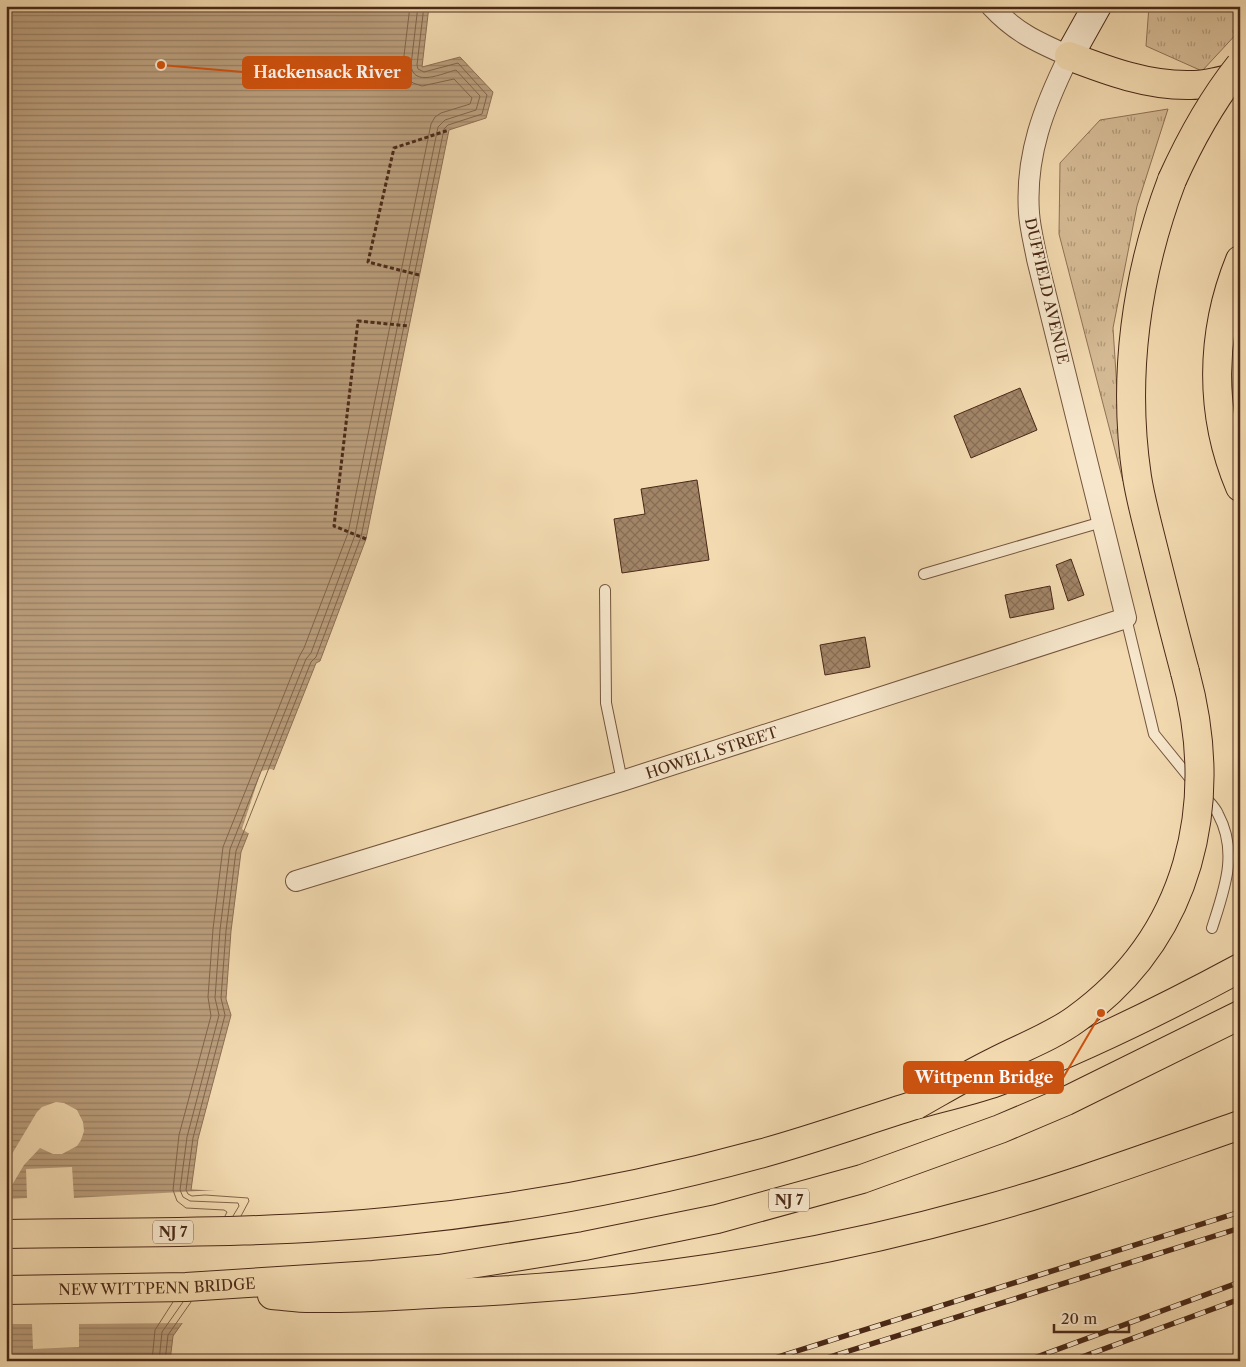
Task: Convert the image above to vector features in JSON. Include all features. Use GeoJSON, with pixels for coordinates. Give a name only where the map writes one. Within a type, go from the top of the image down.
{"type":"FeatureCollection","features":[{"type":"Feature","properties":{"kind":"highway"},"geometry":{"type":"LineString","coordinates":[[1068,56],[1122,76],[1147,81],[1190,86],[1208,84],[1240,76]]}},
{"type":"Feature","properties":{"kind":"highway"},"geometry":{"type":"LineString","coordinates":[[916,1105],[992,1062],[1055,1032],[1075,1019],[1117,982],[1153,938],[1171,906],[1184,876],[1192,846],[1197,814],[1200,779],[1199,743],[1194,708],[1137,478],[1131,405],[1134,333],[1141,288],[1152,241],[1172,180],[1197,129],[1221,90],[1240,65]]}},
{"type":"Feature","properties":{"kind":"highway"},"geometry":{"type":"LineString","coordinates":[[1240,260],[1232,278],[1224,306],[1216,373],[1220,422],[1232,469],[1240,487]]}},
{"type":"Feature","properties":{"kind":"highway","name":"NJ 7"},"geometry":{"type":"LineString","coordinates":[[6,1234],[306,1228],[444,1216],[543,1202],[600,1191],[722,1164],[766,1152],[999,1081],[1124,1026],[1240,968]]}},
{"type":"Feature","properties":{"kind":"highway","name":"NEW WITTPENN BRIDGE"},"geometry":{"type":"LineString","coordinates":[[6,1290],[186,1287],[439,1269],[517,1258],[648,1234],[717,1219],[862,1179],[1000,1129],[1066,1101],[1240,1015]]}},
{"type":"Feature","properties":{"kind":"highway"},"geometry":{"type":"LineString","coordinates":[[186,1287],[311,1298],[497,1291],[610,1282],[764,1260],[869,1239],[979,1211],[1085,1179],[1240,1126]]}},
{"type":"Feature","properties":{"kind":"street"},"geometry":{"type":"LineString","coordinates":[[991,6],[1015,30],[1068,56],[1097,6]]}},
{"type":"Feature","properties":{"kind":"street","name":"DUFFIELD AVENUE"},"geometry":{"type":"LineString","coordinates":[[1068,56],[1039,123],[1031,170],[1029,213],[1037,258],[1126,618]]}},
{"type":"Feature","properties":{"kind":"street","name":"HOWELL STREET"},"geometry":{"type":"LineString","coordinates":[[296,881],[622,781],[1126,618]]}},
{"type":"Feature","properties":{"kind":"lane"},"geometry":{"type":"LineString","coordinates":[[924,574],[1102,522]]}},
{"type":"Feature","properties":{"kind":"lane"},"geometry":{"type":"LineString","coordinates":[[605,590],[606,703],[622,781]]}},
{"type":"Feature","properties":{"kind":"lane"},"geometry":{"type":"LineString","coordinates":[[1126,618],[1154,734],[1217,812],[1226,831],[1228,875],[1212,928]]}},
{"type":"Feature","properties":{"kind":"path"},"geometry":{"type":"LineString","coordinates":[[419,275],[368,262],[394,148],[449,130]]}},
{"type":"Feature","properties":{"kind":"path"},"geometry":{"type":"LineString","coordinates":[[366,538],[334,526],[358,321],[409,326]]}},
{"type":"Feature","properties":{"kind":"green space"},"geometry":{"type":"Polygon","coordinates":[[[1149,6],[1240,6],[1240,30],[1202,71],[1146,46],[1149,6]]]}},
{"type":"Feature","properties":{"kind":"green space"},"geometry":{"type":"Polygon","coordinates":[[[1168,109],[1137,206],[1113,328],[1123,481],[1059,234],[1060,163],[1100,120],[1168,109]]]}},
{"type":"Feature","properties":{"kind":"water"},"geometry":{"type":"Polygon","coordinates":[[[6,6],[429,6],[422,67],[460,57],[493,92],[486,118],[449,130],[366,539],[320,661],[316,663],[241,852],[231,931],[226,999],[231,1015],[198,1139],[191,1190],[260,1193],[195,1305],[173,1336],[170,1361],[6,1361],[6,6]]]}},
{"type":"Feature","properties":{"kind":"pier"},"geometry":{"type":"Polygon","coordinates":[[[271,769],[276,771],[251,835],[242,829],[261,771],[271,769]]]}},
{"type":"Feature","properties":{"kind":"pier"},"geometry":{"type":"Polygon","coordinates":[[[56,1102],[64,1103],[77,1110],[83,1122],[84,1131],[81,1140],[77,1146],[62,1154],[53,1154],[40,1148],[24,1165],[6,1195],[6,1164],[37,1112],[42,1107],[56,1102]]]}},
{"type":"Feature","properties":{"kind":"pier"},"geometry":{"type":"Polygon","coordinates":[[[72,1167],[74,1198],[234,1189],[262,1192],[197,1306],[185,1323],[79,1324],[79,1347],[33,1349],[32,1324],[6,1324],[6,1199],[27,1198],[26,1169],[72,1167]]]}},
{"type":"Feature","properties":{"kind":"building"},"geometry":{"type":"Polygon","coordinates":[[[1020,388],[1037,430],[971,458],[954,416],[1020,388]]]}},
{"type":"Feature","properties":{"kind":"building"},"geometry":{"type":"Polygon","coordinates":[[[697,480],[709,560],[622,573],[614,519],[645,514],[641,489],[697,480]]]}},
{"type":"Feature","properties":{"kind":"building"},"geometry":{"type":"Polygon","coordinates":[[[1071,559],[1084,595],[1068,601],[1056,565],[1071,559]]]}},
{"type":"Feature","properties":{"kind":"building"},"geometry":{"type":"Polygon","coordinates":[[[1050,586],[1054,609],[1010,618],[1005,595],[1050,586]]]}},
{"type":"Feature","properties":{"kind":"building"},"geometry":{"type":"Polygon","coordinates":[[[865,637],[870,667],[825,675],[820,645],[865,637]]]}},
{"type":"Feature","properties":{"kind":"railway"},"geometry":{"type":"LineString","coordinates":[[765,1361],[1240,1212]]}},
{"type":"Feature","properties":{"kind":"railway"},"geometry":{"type":"LineString","coordinates":[[817,1361],[1240,1228]]}},
{"type":"Feature","properties":{"kind":"railway"},"geometry":{"type":"LineString","coordinates":[[1026,1361],[1240,1282]]}},
{"type":"Feature","properties":{"kind":"railway"},"geometry":{"type":"LineString","coordinates":[[1071,1361],[1240,1299]]}},
{"type":"Feature","properties":{"kind":"place","name":"Hackensack River"},"geometry":{"type":"Point","coordinates":[161,65]}},
{"type":"Feature","properties":{"kind":"place","name":"Wittpenn Bridge"},"geometry":{"type":"Point","coordinates":[1101,1013]}}]}
